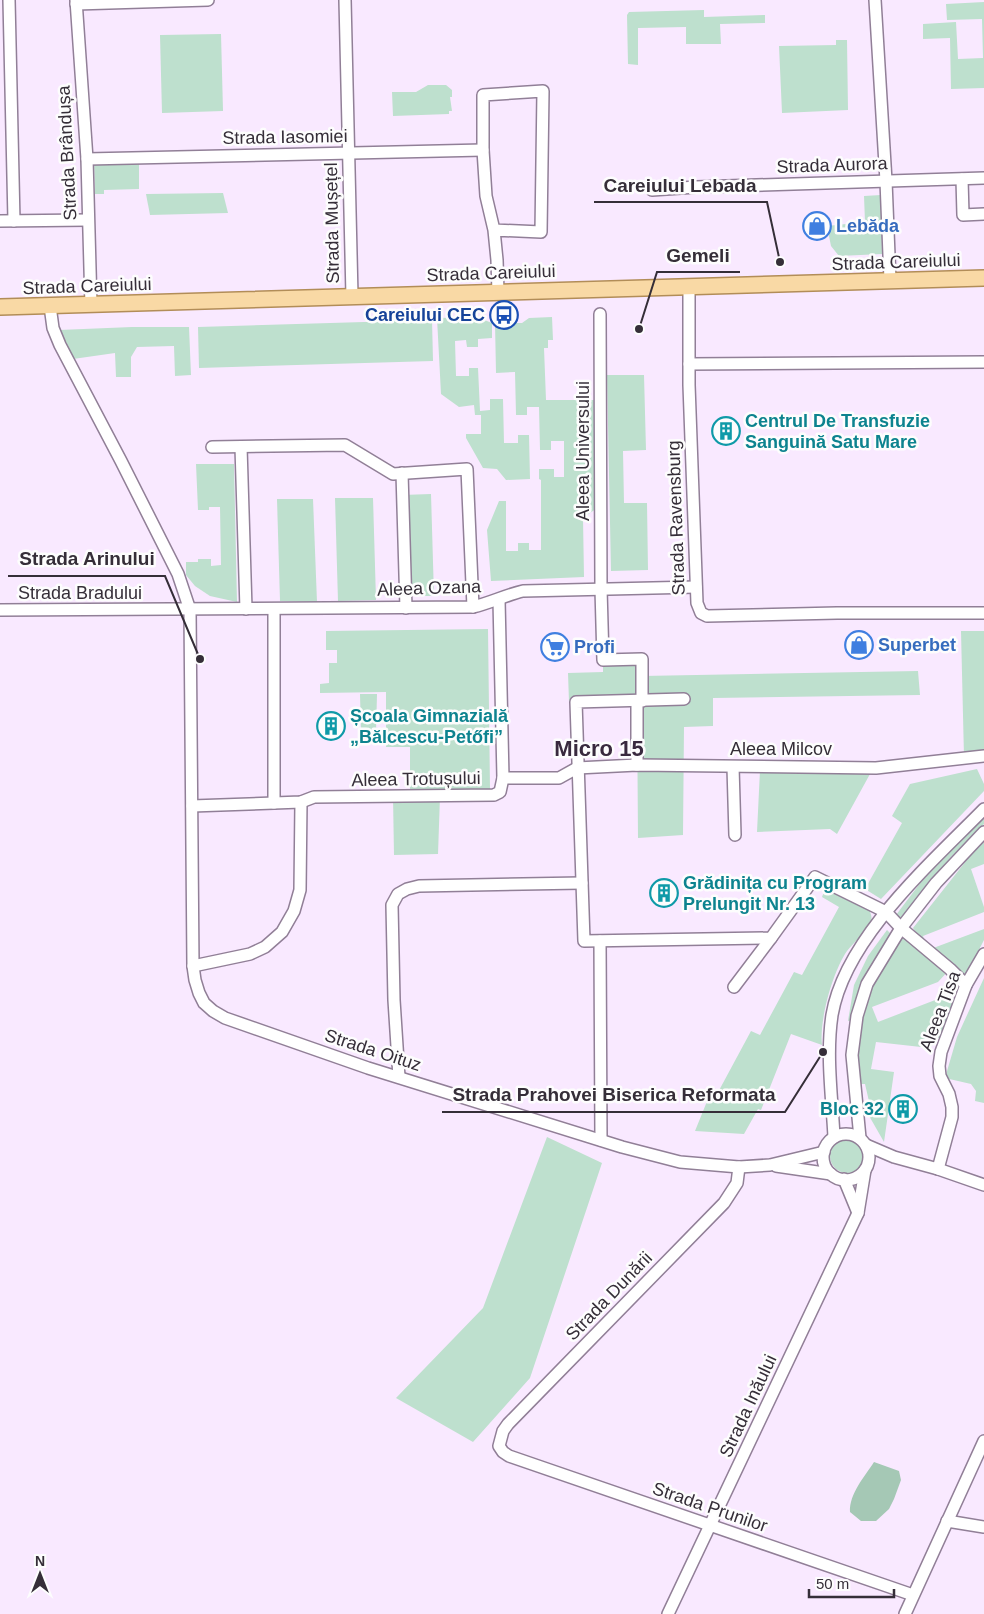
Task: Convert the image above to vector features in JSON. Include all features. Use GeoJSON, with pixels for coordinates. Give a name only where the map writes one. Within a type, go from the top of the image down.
{"type":"FeatureCollection","features":[{"type":"Feature","properties":{"kind":"main road","name":"Strada Careiului"},"geometry":{"type":"LineString","coordinates":[[0,307],[984,278]]}},
{"type":"Feature","properties":{"kind":"street"},"geometry":{"type":"LineString","coordinates":[[9,0],[14,221]]}},
{"type":"Feature","properties":{"kind":"street"},"geometry":{"type":"LineString","coordinates":[[76,2],[208,0]]}},
{"type":"Feature","properties":{"kind":"street","name":"Strada Mușețel"},"geometry":{"type":"LineString","coordinates":[[345,0],[352,296]]}},
{"type":"Feature","properties":{"kind":"street"},"geometry":{"type":"LineString","coordinates":[[875,0],[890,280]]}},
{"type":"Feature","properties":{"kind":"street","name":"Strada Brândușa"},"geometry":{"type":"LineString","coordinates":[[76,2],[88,159],[91,305]]}},
{"type":"Feature","properties":{"kind":"street"},"geometry":{"type":"LineString","coordinates":[[494,230],[541,232],[543,91],[483,95],[483,150],[486,196],[494,230],[498,292]]}},
{"type":"Feature","properties":{"kind":"street","name":"Strada Iasomiei"},"geometry":{"type":"LineString","coordinates":[[88,159],[483,150]]}},
{"type":"Feature","properties":{"kind":"street","name":"Strada Aurora"},"geometry":{"type":"LineString","coordinates":[[652,190],[984,178]]}},
{"type":"Feature","properties":{"kind":"street"},"geometry":{"type":"LineString","coordinates":[[962,179],[963,215],[984,214]]}},
{"type":"Feature","properties":{"kind":"street"},"geometry":{"type":"LineString","coordinates":[[0,221],[88,220]]}},
{"type":"Feature","properties":{"kind":"street","name":"Strada Ravensburg"},"geometry":{"type":"LineString","coordinates":[[689,286],[689,364],[696,587],[698,609],[701,613],[707,616],[837,613],[984,613]]}},
{"type":"Feature","properties":{"kind":"street"},"geometry":{"type":"LineString","coordinates":[[50,306],[53,328],[60,345],[178,574],[190,610],[194,966],[250,954],[265,947],[282,932],[294,911],[300,890],[301,802]]}},
{"type":"Feature","properties":{"kind":"street","name":"Aleea Universului"},"geometry":{"type":"LineString","coordinates":[[600,314],[602,660],[642,660],[640,701]]}},
{"type":"Feature","properties":{"kind":"street"},"geometry":{"type":"LineString","coordinates":[[689,364],[984,362]]}},
{"type":"Feature","properties":{"kind":"street"},"geometry":{"type":"LineString","coordinates":[[212,447],[345,445],[393,474],[467,469],[473,607]]}},
{"type":"Feature","properties":{"kind":"street"},"geometry":{"type":"LineString","coordinates":[[241,447],[246,609]]}},
{"type":"Feature","properties":{"kind":"street"},"geometry":{"type":"LineString","coordinates":[[402,473],[406,608]]}},
{"type":"Feature","properties":{"kind":"street","name":"Aleea Ozana"},"geometry":{"type":"LineString","coordinates":[[190,610],[473,607],[523,591],[696,587]]}},
{"type":"Feature","properties":{"kind":"street"},"geometry":{"type":"LineString","coordinates":[[499,600],[503,778]]}},
{"type":"Feature","properties":{"kind":"street"},"geometry":{"type":"LineString","coordinates":[[274,609],[274,803]]}},
{"type":"Feature","properties":{"kind":"street","name":"Strada Bradului"},"geometry":{"type":"LineString","coordinates":[[0,610],[190,610]]}},
{"type":"Feature","properties":{"kind":"street"},"geometry":{"type":"LineString","coordinates":[[684,699],[576,702],[584,941],[770,938]]}},
{"type":"Feature","properties":{"kind":"street"},"geometry":{"type":"LineString","coordinates":[[637,765],[640,701]]}},
{"type":"Feature","properties":{"kind":"street","name":"Aleea Milcov"},"geometry":{"type":"LineString","coordinates":[[577,768],[637,765],[876,768],[984,756]]}},
{"type":"Feature","properties":{"kind":"street"},"geometry":{"type":"LineString","coordinates":[[734,767],[735,834]]}},
{"type":"Feature","properties":{"kind":"street","name":"Aleea Trotușului"},"geometry":{"type":"LineString","coordinates":[[192,806],[301,802],[314,797],[494,795],[500,792],[503,778],[559,778],[577,768]]}},
{"type":"Feature","properties":{"kind":"street"},"geometry":{"type":"LineString","coordinates":[[834,1138],[830,1056],[832,1015],[844,973],[870,932],[886,912],[928,865],[984,809]]}},
{"type":"Feature","properties":{"kind":"street"},"geometry":{"type":"LineString","coordinates":[[984,832],[936,883],[901,928],[867,984],[858,1016],[852,1055],[863,1142],[869,1153],[867,1166],[860,1176],[844,1180],[831,1174],[823,1160],[827,1144],[842,1134],[852,1134],[863,1142],[894,1157],[938,1169],[984,1185]]}},
{"type":"Feature","properties":{"kind":"street"},"geometry":{"type":"LineString","coordinates":[[734,987],[815,877],[886,912],[901,928],[950,968],[966,984]]}},
{"type":"Feature","properties":{"kind":"street"},"geometry":{"type":"LineString","coordinates":[[399,1077],[394,1000],[392,920],[392,905],[398,894],[419,886],[582,883]]}},
{"type":"Feature","properties":{"kind":"street"},"geometry":{"type":"LineString","coordinates":[[600,941],[601,1140]]}},
{"type":"Feature","properties":{"kind":"street","name":"Aleea Tisa"},"geometry":{"type":"LineString","coordinates":[[938,1169],[952,1117],[952,1107],[938,1066],[941,1052],[966,984],[984,954]]}},
{"type":"Feature","properties":{"kind":"street","name":"Strada Oituz"},"geometry":{"type":"LineString","coordinates":[[194,966],[198,993],[204,1003],[220,1014],[239,1023],[399,1077],[601,1140],[680,1162],[739,1167],[770,1165],[824,1152]]}},
{"type":"Feature","properties":{"kind":"street"},"geometry":{"type":"LineString","coordinates":[[867,1166],[894,1157]]}},
{"type":"Feature","properties":{"kind":"street","name":"Strada Oituz"},"geometry":{"type":"LineString","coordinates":[[770,1165],[831,1174]]}},
{"type":"Feature","properties":{"kind":"street","name":"Strada Inăului"},"geometry":{"type":"LineString","coordinates":[[668,1614],[858,1213],[867,1166]]}},
{"type":"Feature","properties":{"kind":"street","name":"Strada Dunării"},"geometry":{"type":"LineString","coordinates":[[499,1446],[502,1431],[508,1424],[724,1203],[736,1183],[739,1167]]}},
{"type":"Feature","properties":{"kind":"street"},"geometry":{"type":"LineString","coordinates":[[844,1180],[858,1213]]}},
{"type":"Feature","properties":{"kind":"street"},"geometry":{"type":"LineString","coordinates":[[905,1614],[984,1440]]}},
{"type":"Feature","properties":{"kind":"street","name":"Strada Prunilor"},"geometry":{"type":"LineString","coordinates":[[499,1446],[509,1456],[913,1595]]}},
{"type":"Feature","properties":{"kind":"street"},"geometry":{"type":"LineString","coordinates":[[947,1521],[984,1527]]}},
{"type":"Feature","properties":{"kind":"green space"},"geometry":{"type":"Polygon","coordinates":[[[984,2],[984,88],[951,89],[950,38],[923,39],[923,24],[956,22],[958,59],[983,58],[982,19],[947,20],[946,4],[984,2]]]}},
{"type":"Feature","properties":{"kind":"green space"},"geometry":{"type":"Polygon","coordinates":[[[704,10],[704,17],[765,15],[765,23],[720,24],[721,44],[686,44],[686,27],[638,28],[638,65],[628,64],[627,15],[629,12],[704,10]]]}},
{"type":"Feature","properties":{"kind":"green space"},"geometry":{"type":"Polygon","coordinates":[[[221,34],[223,111],[162,113],[160,35],[221,34]]]}},
{"type":"Feature","properties":{"kind":"green space"},"geometry":{"type":"Polygon","coordinates":[[[836,40],[847,40],[848,110],[782,113],[779,46],[836,45],[836,40]]]}},
{"type":"Feature","properties":{"kind":"green space"},"geometry":{"type":"Polygon","coordinates":[[[428,85],[446,85],[452,90],[452,97],[450,97],[452,111],[449,111],[449,114],[393,116],[392,92],[416,92],[428,85]]]}},
{"type":"Feature","properties":{"kind":"green space"},"geometry":{"type":"Polygon","coordinates":[[[139,158],[139,189],[104,190],[104,194],[95,194],[94,159],[139,158]]]}},
{"type":"Feature","properties":{"kind":"green space"},"geometry":{"type":"Polygon","coordinates":[[[223,193],[228,213],[150,215],[146,194],[223,193]]]}},
{"type":"Feature","properties":{"kind":"green space"},"geometry":{"type":"Polygon","coordinates":[[[881,195],[882,254],[839,256],[831,246],[827,226],[865,222],[864,196],[881,195]]]}},
{"type":"Feature","properties":{"kind":"green space"},"geometry":{"type":"Polygon","coordinates":[[[477,317],[492,323],[492,338],[478,339],[478,347],[467,347],[466,340],[455,341],[456,376],[469,376],[469,368],[478,368],[480,411],[490,410],[490,399],[503,399],[504,443],[518,443],[518,435],[529,435],[530,479],[506,480],[497,469],[483,468],[466,438],[466,434],[481,434],[481,415],[475,415],[474,405],[459,407],[441,394],[437,318],[477,317]]]}},
{"type":"Feature","properties":{"kind":"green space"},"geometry":{"type":"Polygon","coordinates":[[[552,317],[553,340],[548,340],[548,348],[544,348],[546,400],[600,400],[600,506],[583,518],[584,577],[491,581],[487,530],[499,501],[506,501],[506,551],[518,551],[518,543],[529,543],[529,550],[541,550],[541,480],[539,479],[539,469],[554,469],[554,477],[564,477],[564,441],[551,441],[551,450],[540,450],[539,407],[527,407],[527,415],[516,415],[515,372],[496,373],[495,323],[522,323],[529,318],[552,317]]]}},
{"type":"Feature","properties":{"kind":"green space"},"geometry":{"type":"Polygon","coordinates":[[[432,320],[433,361],[199,368],[198,327],[432,320]]]}},
{"type":"Feature","properties":{"kind":"green space"},"geometry":{"type":"Polygon","coordinates":[[[189,327],[191,375],[175,376],[174,346],[137,347],[131,357],[131,377],[116,377],[115,353],[73,359],[59,330],[189,327]]]}},
{"type":"Feature","properties":{"kind":"green space"},"geometry":{"type":"Polygon","coordinates":[[[607,375],[644,375],[646,450],[623,451],[624,503],[647,503],[648,570],[611,571],[607,375]]]}},
{"type":"Feature","properties":{"kind":"green space"},"geometry":{"type":"Polygon","coordinates":[[[196,464],[234,464],[237,602],[210,596],[195,586],[186,575],[186,562],[198,562],[198,559],[211,559],[211,566],[221,565],[220,507],[198,510],[196,464]]]}},
{"type":"Feature","properties":{"kind":"green space"},"geometry":{"type":"Polygon","coordinates":[[[431,494],[434,596],[405,596],[402,495],[431,494]]]}},
{"type":"Feature","properties":{"kind":"green space"},"geometry":{"type":"Polygon","coordinates":[[[335,498],[373,498],[376,600],[338,601],[335,498]]]}},
{"type":"Feature","properties":{"kind":"green space"},"geometry":{"type":"Polygon","coordinates":[[[277,499],[313,499],[317,602],[280,601],[277,499]]]}},
{"type":"Feature","properties":{"kind":"green space"},"geometry":{"type":"Polygon","coordinates":[[[488,629],[490,789],[410,790],[410,747],[386,747],[386,692],[320,693],[320,684],[329,683],[329,663],[337,663],[337,650],[326,650],[326,631],[488,629]]]}},
{"type":"Feature","properties":{"kind":"green space"},"geometry":{"type":"Polygon","coordinates":[[[961,631],[984,631],[984,756],[964,757],[961,631]]]}},
{"type":"Feature","properties":{"kind":"green space"},"geometry":{"type":"Polygon","coordinates":[[[642,659],[642,676],[918,671],[920,695],[713,698],[713,726],[684,727],[683,835],[638,838],[637,701],[569,702],[568,673],[603,672],[603,660],[642,659]]]}},
{"type":"Feature","properties":{"kind":"green space"},"geometry":{"type":"Polygon","coordinates":[[[360,694],[377,694],[376,733],[361,733],[360,694]]]}},
{"type":"Feature","properties":{"kind":"green space"},"geometry":{"type":"Polygon","coordinates":[[[977,769],[984,784],[984,791],[881,899],[865,889],[902,823],[892,816],[910,784],[977,769]]]}},
{"type":"Feature","properties":{"kind":"green space"},"geometry":{"type":"Polygon","coordinates":[[[760,770],[870,770],[870,774],[837,834],[830,829],[757,832],[760,770]]]}},
{"type":"Feature","properties":{"kind":"green space"},"geometry":{"type":"Polygon","coordinates":[[[393,796],[440,796],[438,854],[394,855],[393,796]]]}},
{"type":"Feature","properties":{"kind":"green space"},"geometry":{"type":"Polygon","coordinates":[[[984,817],[984,824],[950,858],[901,919],[896,915],[921,882],[984,817]]]}},
{"type":"Feature","properties":{"kind":"green space"},"geometry":{"type":"Polygon","coordinates":[[[984,842],[984,864],[971,869],[984,912],[923,936],[928,950],[984,929],[984,940],[965,977],[950,969],[938,982],[872,1007],[878,1022],[943,997],[956,999],[943,1033],[930,1048],[876,1042],[871,1069],[894,1072],[884,1142],[868,1114],[871,1110],[865,1084],[855,1084],[857,1016],[896,936],[917,940],[926,947],[913,928],[970,856],[984,842]]]}},
{"type":"Feature","properties":{"kind":"green space"},"geometry":{"type":"Polygon","coordinates":[[[827,884],[869,909],[872,918],[868,928],[847,951],[832,983],[825,1010],[822,1045],[791,1034],[761,1110],[758,1109],[744,1134],[695,1131],[710,1094],[716,1096],[751,1031],[760,1035],[794,972],[802,975],[839,907],[822,897],[827,884]]]}},
{"type":"Feature","properties":{"kind":"green space"},"geometry":{"type":"Polygon","coordinates":[[[887,930],[892,935],[852,1020],[848,1021],[854,985],[868,956],[887,930]]]}},
{"type":"Feature","properties":{"kind":"green space"},"geometry":{"type":"Polygon","coordinates":[[[984,978],[984,1103],[975,1101],[976,1091],[971,1084],[945,1078],[957,1037],[984,978]]]}},
{"type":"Feature","properties":{"kind":"green space"},"geometry":{"type":"Polygon","coordinates":[[[547,1137],[602,1163],[530,1378],[473,1442],[396,1398],[483,1308],[547,1137]]]}},
{"type":"Feature","properties":{"kind":"green space"},"geometry":{"type":"Polygon","coordinates":[[[847,1139],[859,1144],[864,1156],[859,1168],[847,1173],[835,1168],[830,1156],[835,1144],[847,1139]]]}},
{"type":"Feature","properties":{"kind":"green space"},"geometry":{"type":"Polygon","coordinates":[[[874,1462],[899,1471],[901,1480],[889,1509],[876,1521],[861,1521],[850,1512],[850,1505],[858,1486],[874,1462]]]}},
{"type":"Feature","properties":{"kind":"place","name":"Lebăda"},"geometry":{"type":"Point","coordinates":[817,226]}},
{"type":"Feature","properties":{"kind":"place","name":"Careiului Lebada"},"geometry":{"type":"Point","coordinates":[780,262]}},
{"type":"Feature","properties":{"kind":"place","name":"Careiului CEC"},"geometry":{"type":"Point","coordinates":[504,315]}},
{"type":"Feature","properties":{"kind":"place","name":"Gemeli"},"geometry":{"type":"Point","coordinates":[639,329]}},
{"type":"Feature","properties":{"kind":"place","name":"Centrul De Transfuzie Sanguină Satu Mare"},"geometry":{"type":"Point","coordinates":[726,431]}},
{"type":"Feature","properties":{"kind":"place","name":"Superbet"},"geometry":{"type":"Point","coordinates":[859,645]}},
{"type":"Feature","properties":{"kind":"place","name":"Profi"},"geometry":{"type":"Point","coordinates":[555,647]}},
{"type":"Feature","properties":{"kind":"place","name":"Strada Arinului"},"geometry":{"type":"Point","coordinates":[200,659]}},
{"type":"Feature","properties":{"kind":"place","name":"Școala Gimnazială „Bălcescu-Petőfi”"},"geometry":{"type":"Point","coordinates":[331,726]}},
{"type":"Feature","properties":{"kind":"place","name":"Grădinița cu Program Prelungit Nr. 13"},"geometry":{"type":"Point","coordinates":[664,893]}},
{"type":"Feature","properties":{"kind":"place","name":"Strada Prahovei Biserica Reformata"},"geometry":{"type":"Point","coordinates":[823,1052]}},
{"type":"Feature","properties":{"kind":"place","name":"Bloc 32"},"geometry":{"type":"Point","coordinates":[903,1109]}},
{"type":"Feature","properties":{"kind":"district","name":"Micro 15"},"geometry":{"type":"Point","coordinates":[599,748]}}]}
